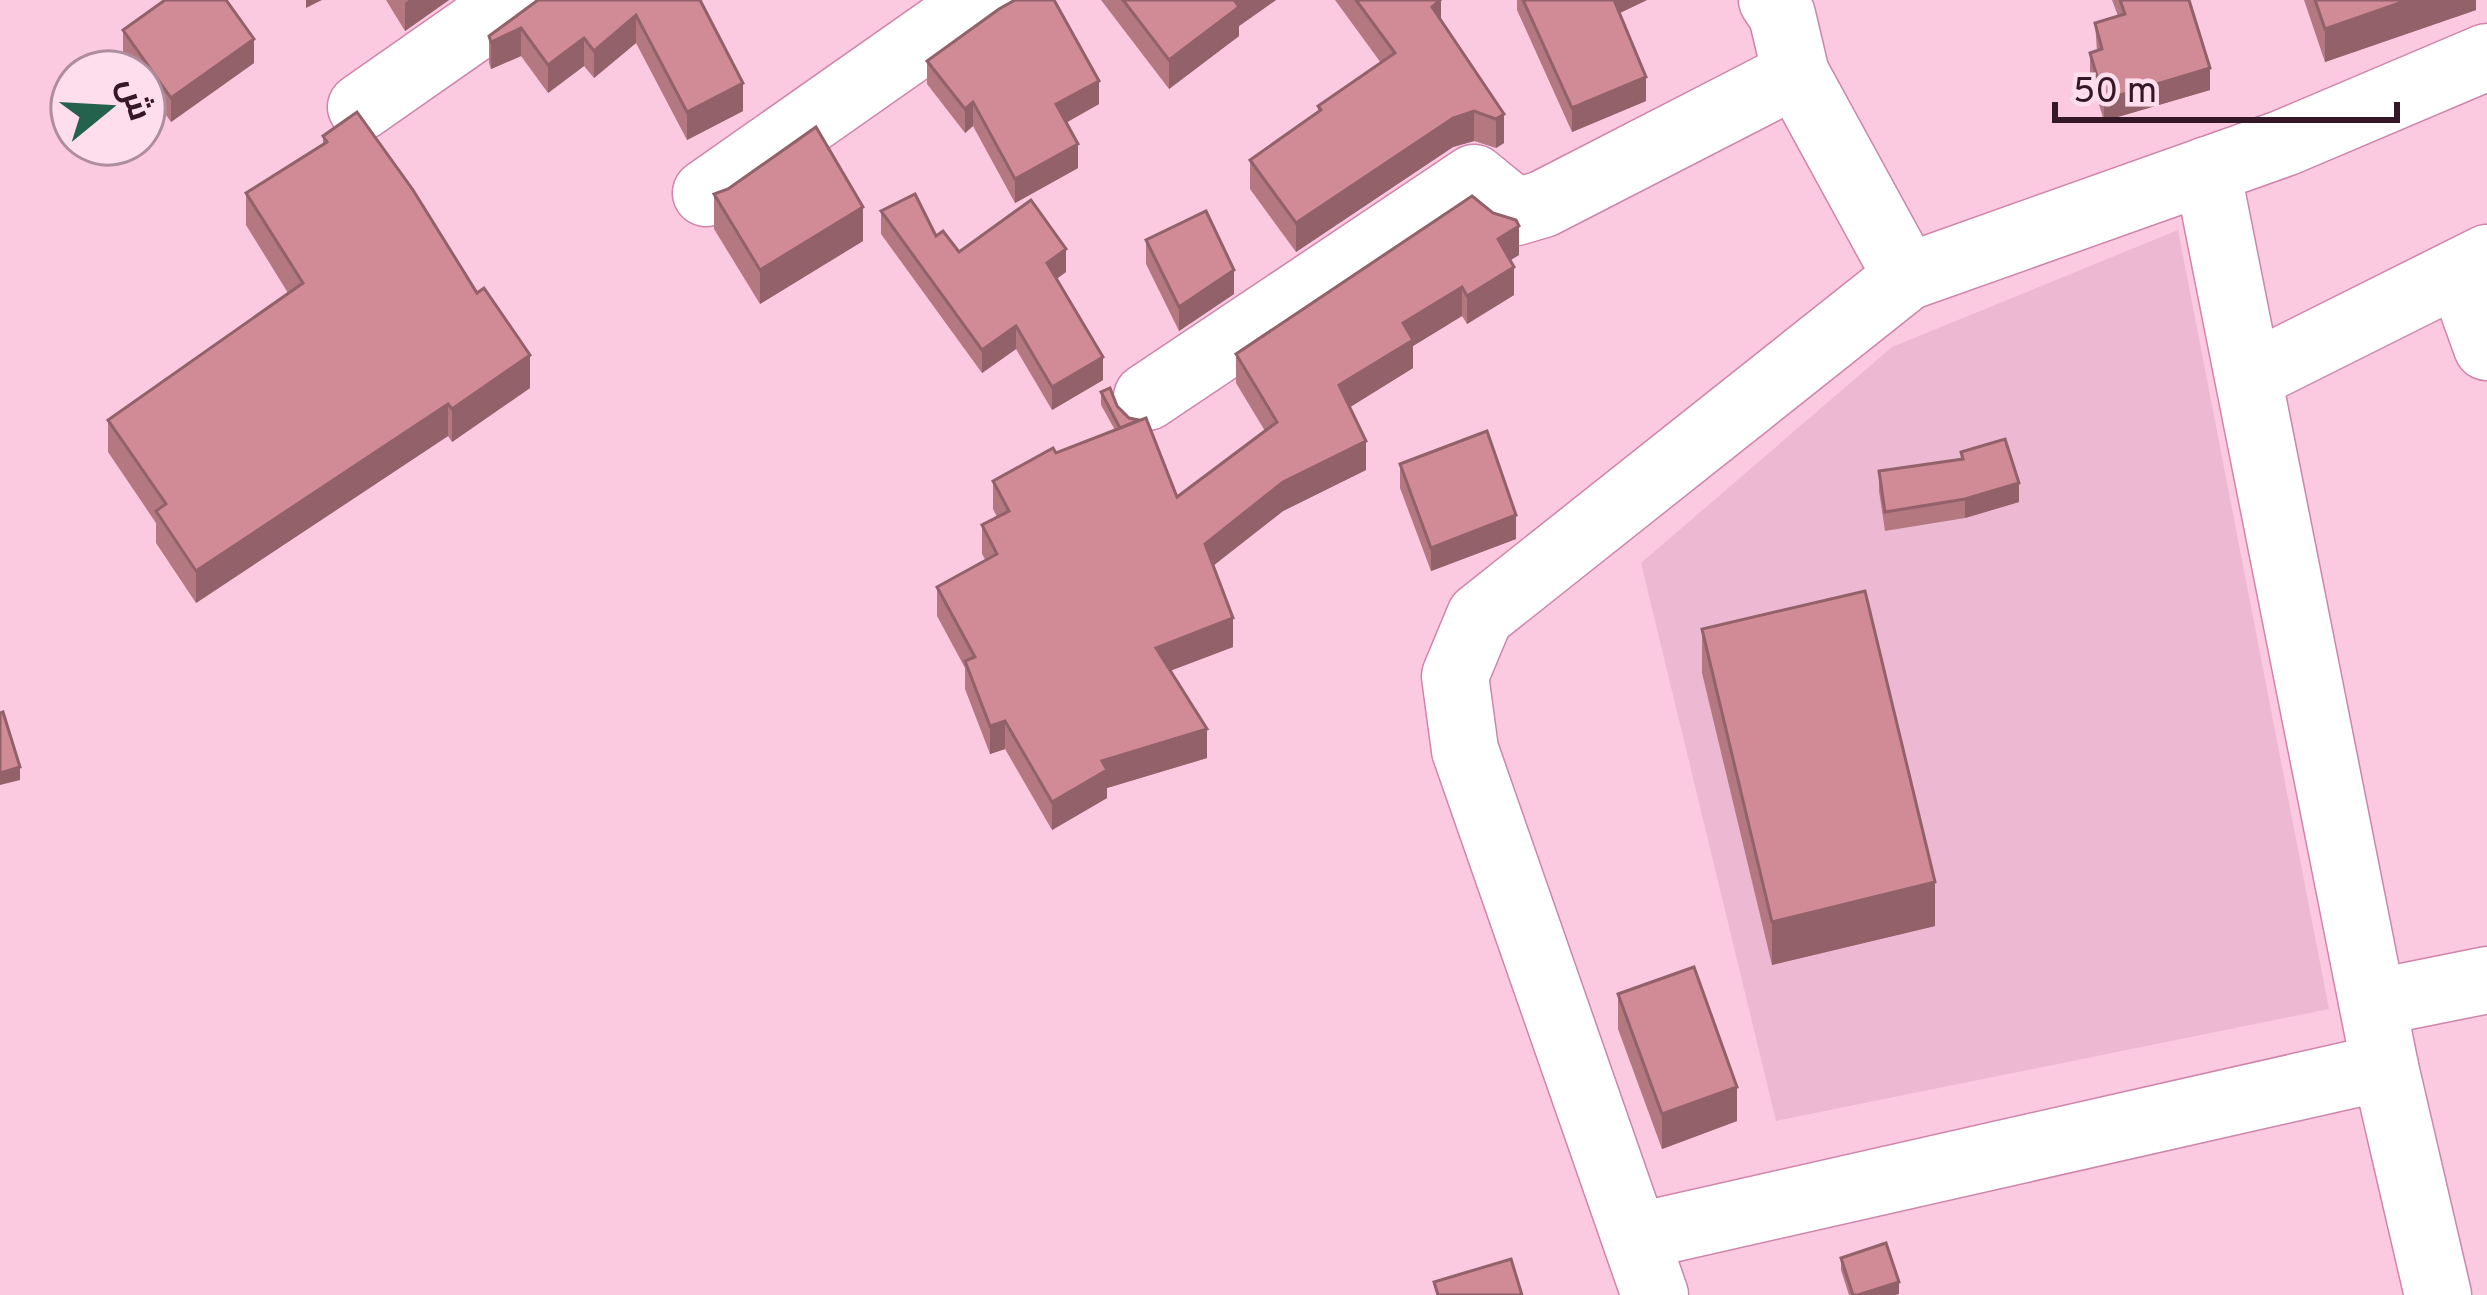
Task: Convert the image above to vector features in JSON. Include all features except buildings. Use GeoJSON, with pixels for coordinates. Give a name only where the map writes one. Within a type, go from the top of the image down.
{"type":"FeatureCollection","features":[{"type":"Feature","properties":{"kind":"street"},"geometry":{"type":"LineString","coordinates":[[361,107],[514,0]]}},
{"type":"Feature","properties":{"kind":"street"},"geometry":{"type":"LineString","coordinates":[[706,194],[981,0]]}},
{"type":"Feature","properties":{"kind":"street"},"geometry":{"type":"LineString","coordinates":[[1147,397],[1474,178],[1516,212],[1544,204],[1792,22],[1907,278]]}},
{"type":"Feature","properties":{"kind":"street"},"geometry":{"type":"LineString","coordinates":[[2385,1067],[1645,1266],[1465,750],[1455,676],[1480,616],[1907,278],[2284,143],[2487,57]]}},
{"type":"Feature","properties":{"kind":"street"},"geometry":{"type":"LineString","coordinates":[[2207,170],[2385,1067],[2438,1295]]}},
{"type":"Feature","properties":{"kind":"street"},"geometry":{"type":"LineString","coordinates":[[2249,377],[2474,265],[2487,346]]}},
{"type":"Feature","properties":{"kind":"street"},"geometry":{"type":"LineString","coordinates":[[2373,1004],[2487,980]]}},
{"type":"Feature","properties":{"kind":"shaded area"},"geometry":{"type":"Polygon","coordinates":[[[2178,230],[2329,1009],[1776,1121],[1641,563],[1892,347],[2178,230]]]}}]}
